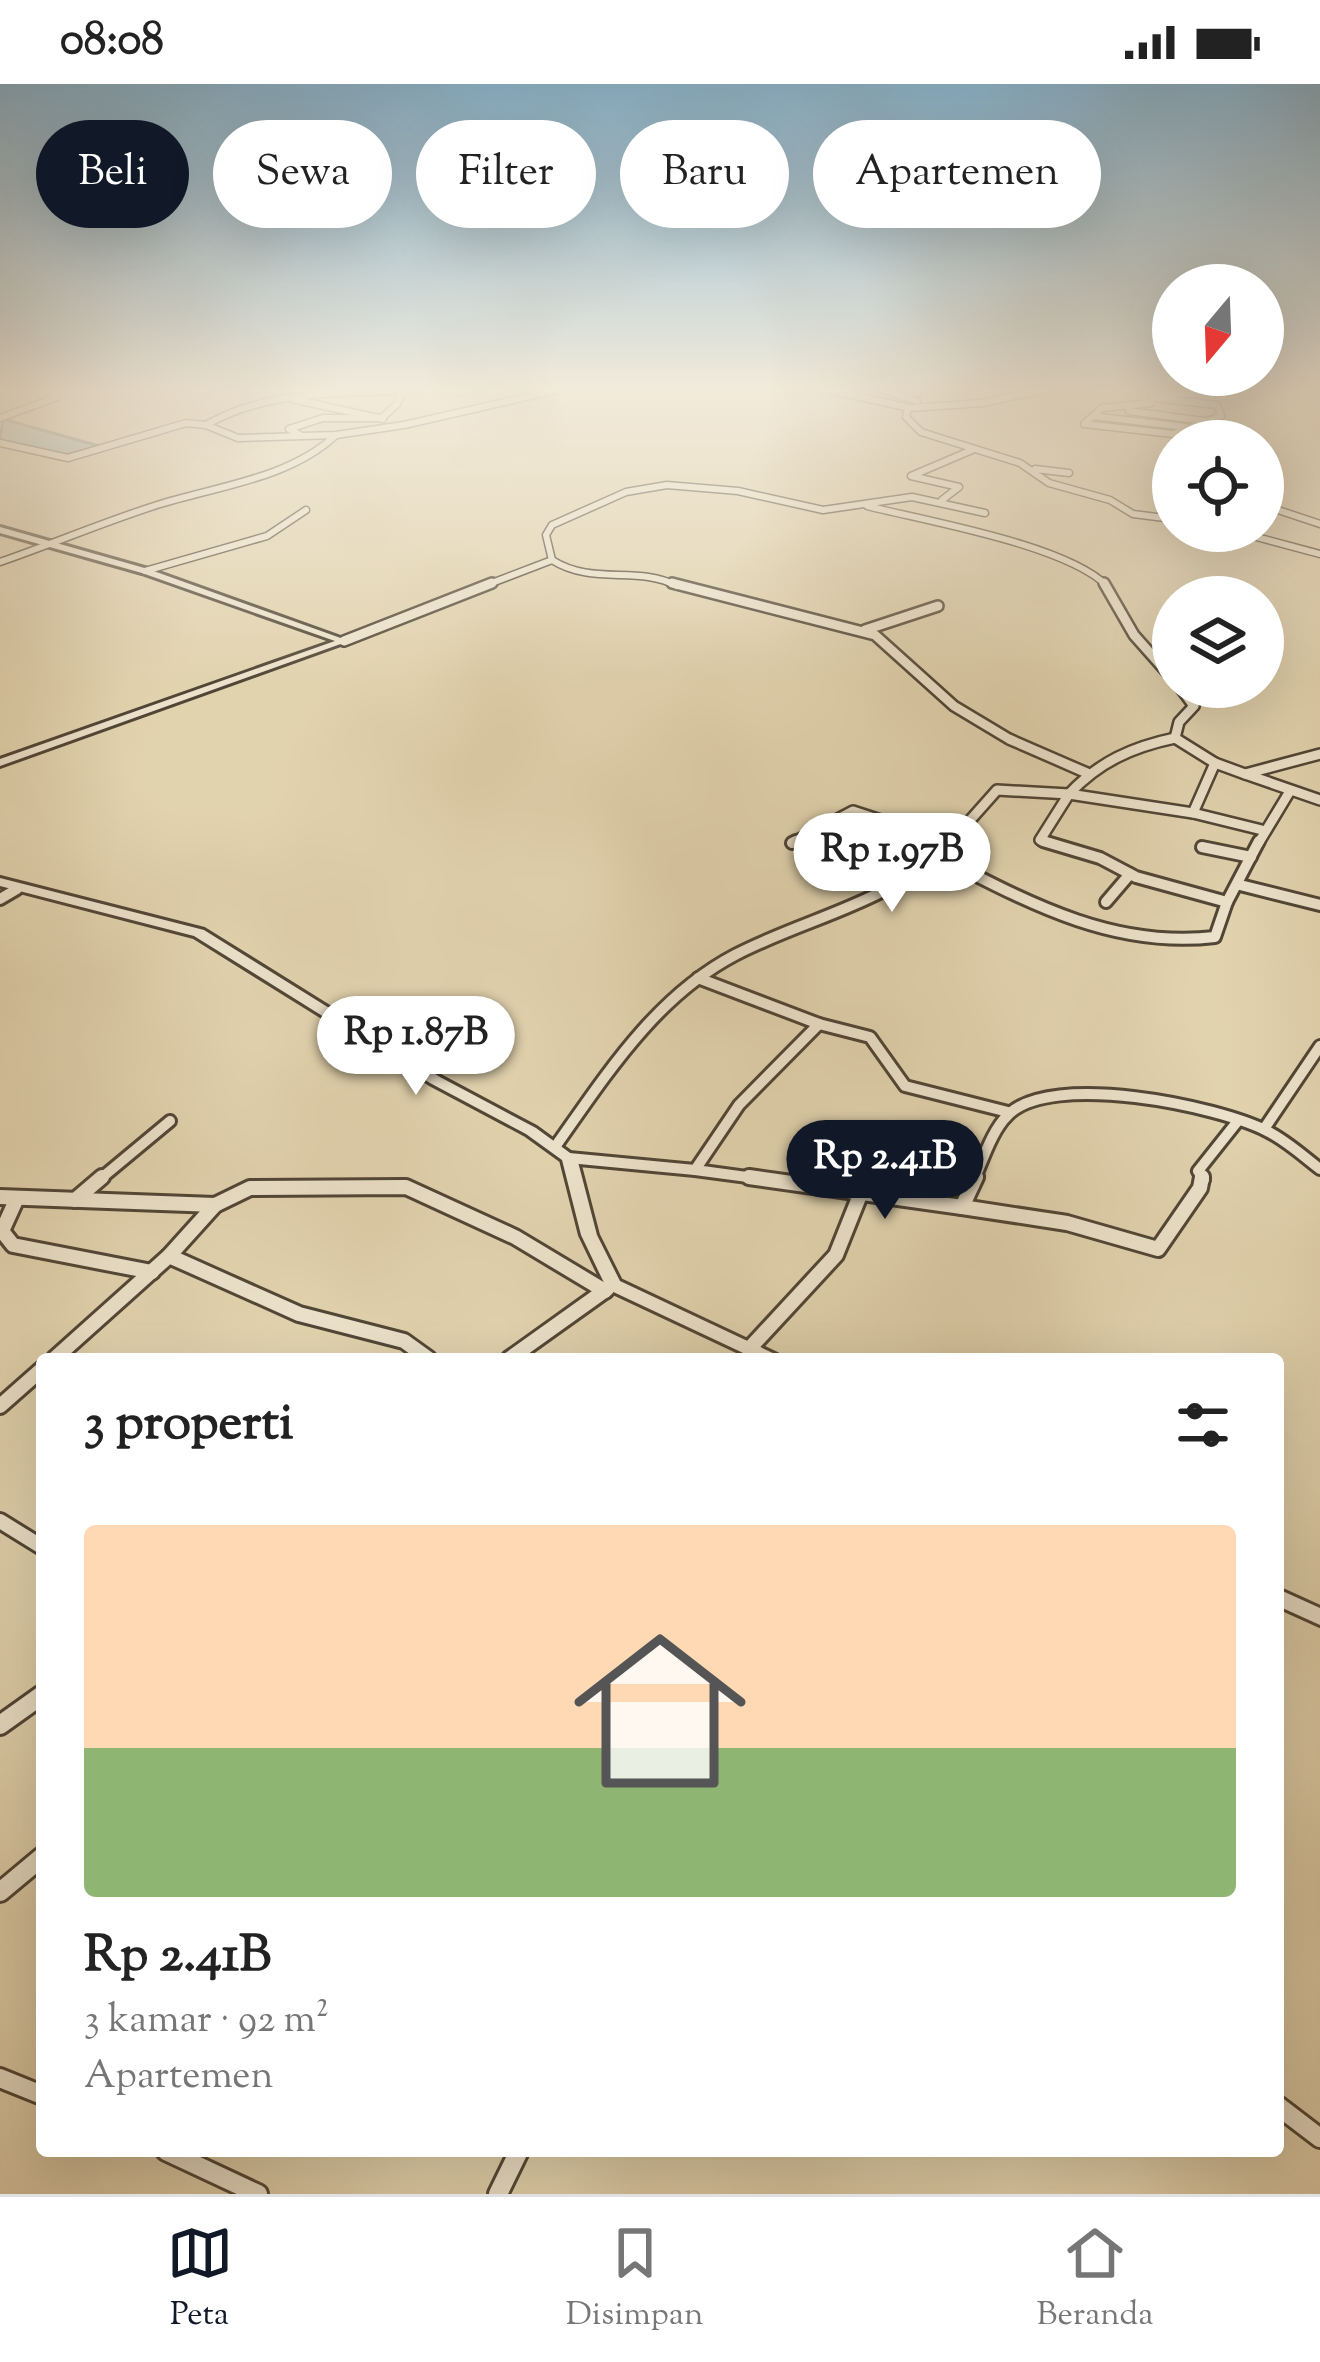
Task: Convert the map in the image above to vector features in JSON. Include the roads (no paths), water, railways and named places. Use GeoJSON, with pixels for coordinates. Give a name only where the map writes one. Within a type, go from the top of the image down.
{"type":"FeatureCollection","features":[{"type":"Feature","properties":{"kind":"street"},"geometry":{"type":"LineString","coordinates":[[0,562],[216,486]]}},
{"type":"Feature","properties":{"kind":"street"},"geometry":{"type":"LineString","coordinates":[[942,500],[957,486]]}},
{"type":"Feature","properties":{"kind":"street"},"geometry":{"type":"LineString","coordinates":[[1065,486],[1152,517]]}},
{"type":"Feature","properties":{"kind":"street"},"geometry":{"type":"LineString","coordinates":[[552,560],[548,529],[581,509],[651,487],[719,488],[820,509],[912,497],[985,512],[926,532]]}},
{"type":"Feature","properties":{"kind":"street"},"geometry":{"type":"LineString","coordinates":[[711,499],[719,488]]}},
{"type":"Feature","properties":{"kind":"street"},"geometry":{"type":"LineString","coordinates":[[857,504],[949,526],[1094,573],[1114,594],[1134,635],[1152,655]]}},
{"type":"Feature","properties":{"kind":"street"},"geometry":{"type":"LineString","coordinates":[[145,571],[267,536],[306,510]]}},
{"type":"Feature","properties":{"kind":"street"},"geometry":{"type":"LineString","coordinates":[[1284,513],[1320,524]]}},
{"type":"Feature","properties":{"kind":"street"},"geometry":{"type":"LineString","coordinates":[[0,530],[145,571],[344,641]]}},
{"type":"Feature","properties":{"kind":"street"},"geometry":{"type":"LineString","coordinates":[[1284,544],[1320,554]]}},
{"type":"Feature","properties":{"kind":"street"},"geometry":{"type":"LineString","coordinates":[[0,763],[344,641],[552,560],[582,575],[664,579],[682,589],[864,630],[893,646],[941,698],[1010,741],[1087,773]]}},
{"type":"Feature","properties":{"kind":"street"},"geometry":{"type":"LineString","coordinates":[[864,630],[938,606]]}},
{"type":"Feature","properties":{"kind":"street"},"geometry":{"type":"LineString","coordinates":[[1175,738],[1179,722],[1192,708]]}},
{"type":"Feature","properties":{"kind":"street"},"geometry":{"type":"LineString","coordinates":[[1227,902],[1041,842],[1087,773],[1129,749],[1175,738],[1215,763],[1320,800]]}},
{"type":"Feature","properties":{"kind":"street"},"geometry":{"type":"LineString","coordinates":[[1245,774],[1320,754]]}},
{"type":"Feature","properties":{"kind":"street"},"geometry":{"type":"LineString","coordinates":[[1193,812],[1215,763]]}},
{"type":"Feature","properties":{"kind":"street"},"geometry":{"type":"LineString","coordinates":[[562,1152],[632,1041],[698,978],[727,959],[884,894],[938,856],[997,790],[1069,794],[1193,812],[1262,830]]}},
{"type":"Feature","properties":{"kind":"street"},"geometry":{"type":"LineString","coordinates":[[938,856],[1083,924],[1143,937],[1215,937],[1262,830],[1290,791]]}},
{"type":"Feature","properties":{"kind":"street"},"geometry":{"type":"LineString","coordinates":[[792,843],[853,811],[951,843]]}},
{"type":"Feature","properties":{"kind":"street"},"geometry":{"type":"LineString","coordinates":[[1202,847],[1251,857]]}},
{"type":"Feature","properties":{"kind":"street"},"geometry":{"type":"LineString","coordinates":[[1106,902],[1130,874]]}},
{"type":"Feature","properties":{"kind":"street"},"geometry":{"type":"LineString","coordinates":[[0,882],[200,933],[434,1080],[562,1152],[1067,1223],[1158,1249],[1200,1188],[1204,1180],[1198,1172],[1237,1121]]}},
{"type":"Feature","properties":{"kind":"street"},"geometry":{"type":"LineString","coordinates":[[1240,885],[1320,905]]}},
{"type":"Feature","properties":{"kind":"street"},"geometry":{"type":"LineString","coordinates":[[0,899],[17,889]]}},
{"type":"Feature","properties":{"kind":"street"},"geometry":{"type":"LineString","coordinates":[[698,978],[819,1024],[870,1037],[905,1086],[1008,1112]]}},
{"type":"Feature","properties":{"kind":"street"},"geometry":{"type":"LineString","coordinates":[[695,1170],[740,1106],[819,1024]]}},
{"type":"Feature","properties":{"kind":"street"},"geometry":{"type":"LineString","coordinates":[[1264,1129],[1320,1046]]}},
{"type":"Feature","properties":{"kind":"street"},"geometry":{"type":"LineString","coordinates":[[962,1207],[1008,1112],[1027,1100],[1110,1096],[1160,1102],[1264,1129],[1320,1169]]}},
{"type":"Feature","properties":{"kind":"street"},"geometry":{"type":"LineString","coordinates":[[76,1200],[170,1121]]}},
{"type":"Feature","properties":{"kind":"street"},"geometry":{"type":"LineString","coordinates":[[562,1152],[609,1288]]}},
{"type":"Feature","properties":{"kind":"street"},"geometry":{"type":"LineString","coordinates":[[60,1353],[169,1256],[214,1205],[250,1188],[406,1187],[515,1237],[609,1288],[759,1353]]}},
{"type":"Feature","properties":{"kind":"street"},"geometry":{"type":"LineString","coordinates":[[749,1348],[836,1255],[860,1195]]}},
{"type":"Feature","properties":{"kind":"street"},"geometry":{"type":"LineString","coordinates":[[0,1197],[214,1205]]}},
{"type":"Feature","properties":{"kind":"street"},"geometry":{"type":"LineString","coordinates":[[17,1198],[2,1231],[13,1245],[152,1272]]}},
{"type":"Feature","properties":{"kind":"street"},"geometry":{"type":"LineString","coordinates":[[169,1256],[259,1299],[331,1325],[417,1345],[424,1353]]}},
{"type":"Feature","properties":{"kind":"street"},"geometry":{"type":"LineString","coordinates":[[517,1353],[609,1288]]}},
{"type":"Feature","properties":{"kind":"street"},"geometry":{"type":"LineString","coordinates":[[0,1406],[36,1374]]}},
{"type":"Feature","properties":{"kind":"street"},"geometry":{"type":"LineString","coordinates":[[0,1521],[36,1543]]}},
{"type":"Feature","properties":{"kind":"street"},"geometry":{"type":"LineString","coordinates":[[1284,1600],[1320,1617]]}},
{"type":"Feature","properties":{"kind":"street"},"geometry":{"type":"LineString","coordinates":[[0,1725],[36,1699]]}},
{"type":"Feature","properties":{"kind":"street"},"geometry":{"type":"LineString","coordinates":[[0,1892],[36,1862]]}},
{"type":"Feature","properties":{"kind":"street"},"geometry":{"type":"LineString","coordinates":[[0,2078],[36,2093]]}},
{"type":"Feature","properties":{"kind":"street"},"geometry":{"type":"LineString","coordinates":[[1284,2111],[1320,2138]]}},
{"type":"Feature","properties":{"kind":"street"},"geometry":{"type":"LineString","coordinates":[[179,2157],[258,2194]]}},
{"type":"Feature","properties":{"kind":"street"},"geometry":{"type":"LineString","coordinates":[[498,2194],[516,2157]]}}]}
